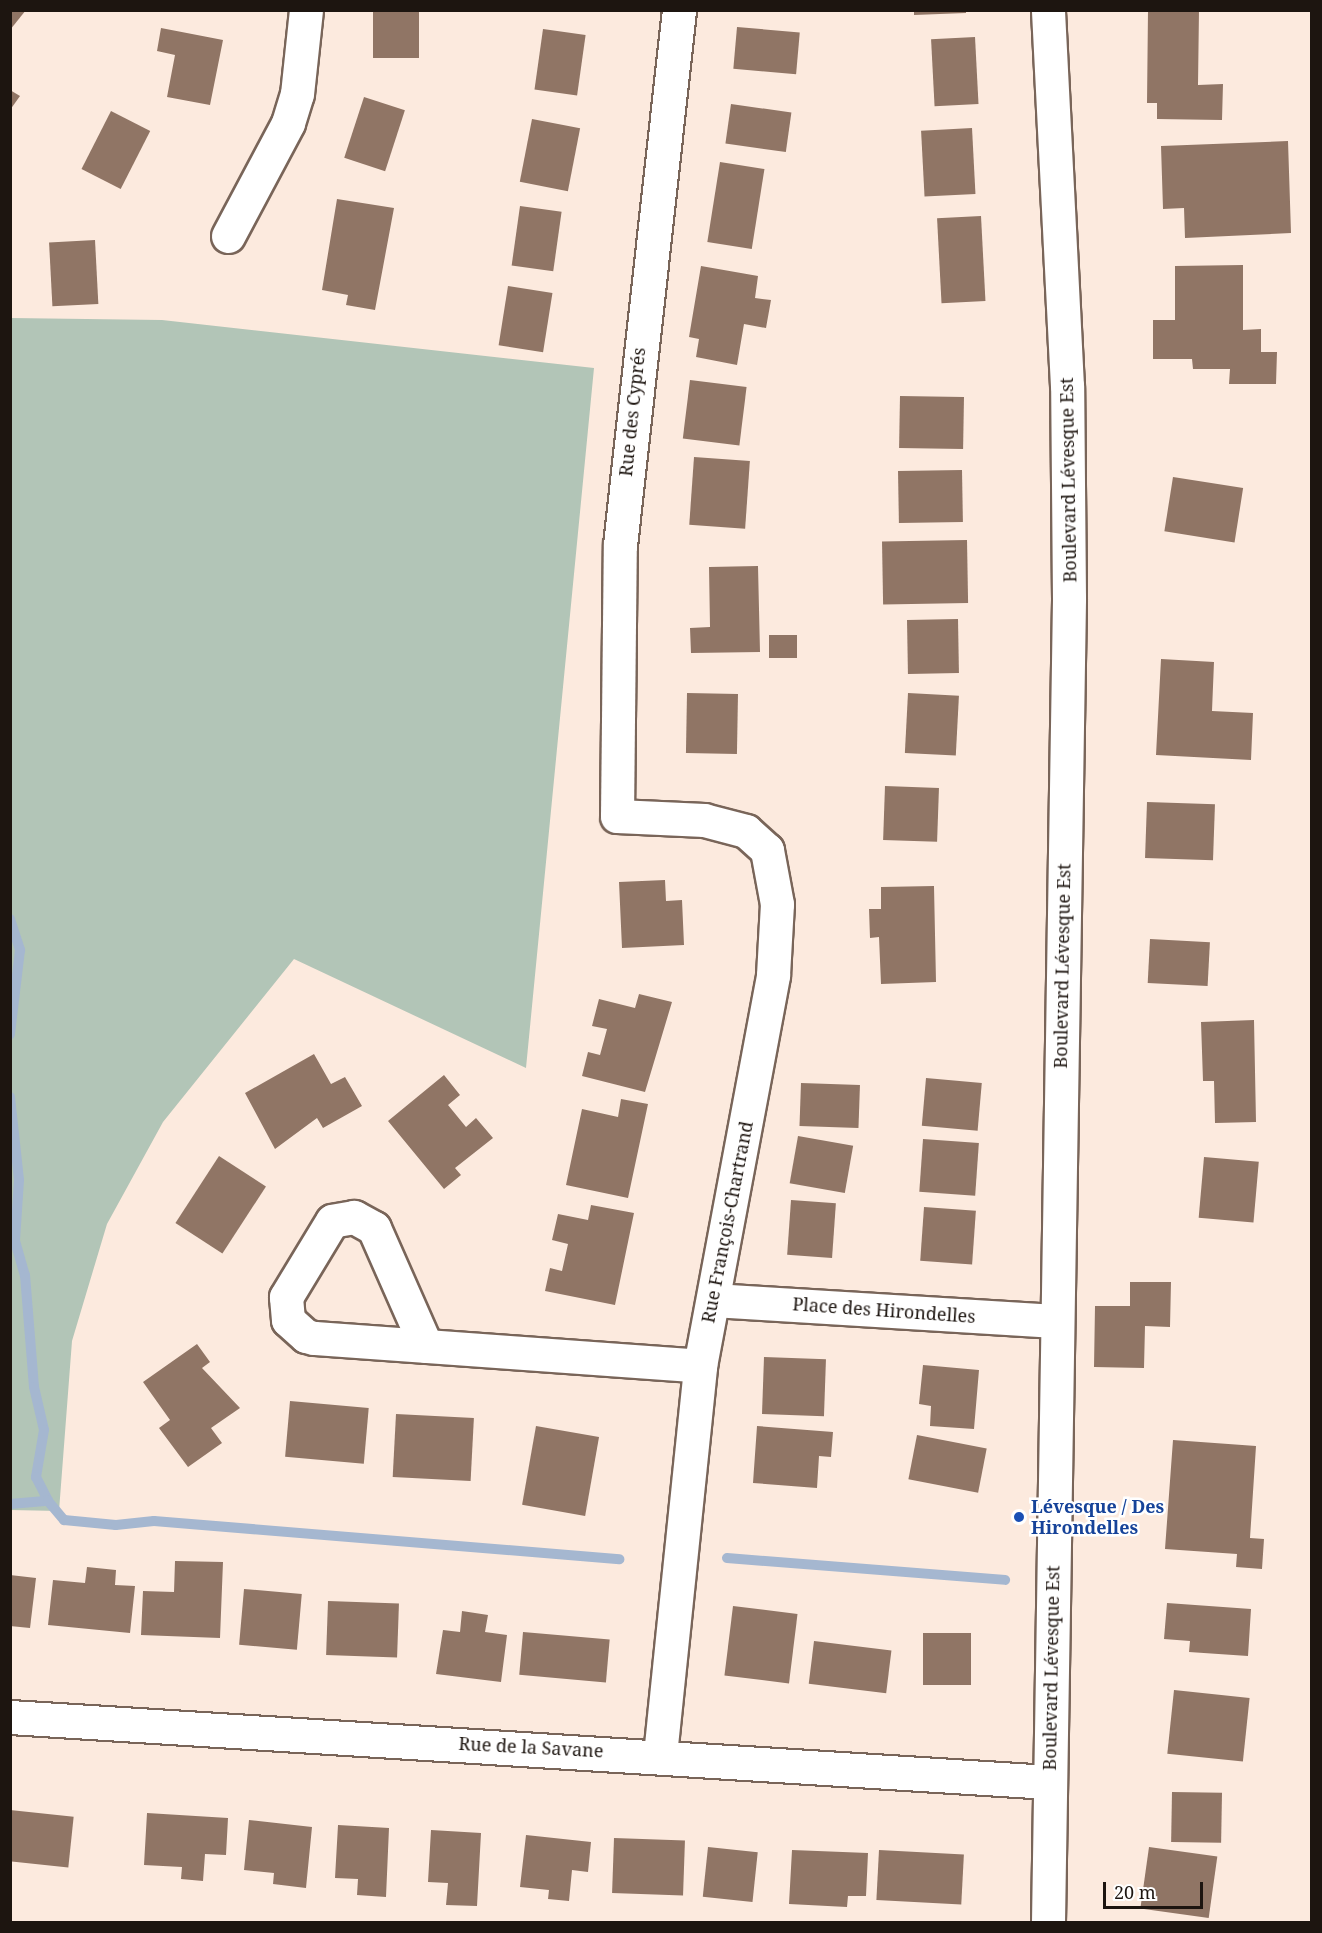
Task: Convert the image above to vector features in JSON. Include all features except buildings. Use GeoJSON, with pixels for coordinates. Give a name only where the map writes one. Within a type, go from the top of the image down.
{"type":"FeatureCollection","features":[{"type":"Feature","properties":{"kind":"street"},"geometry":{"type":"LineString","coordinates":[[228,236],[288,123],[297,94],[306,10]]}},
{"type":"Feature","properties":{"kind":"street","name":"Rue des Cyprés"},"geometry":{"type":"LineString","coordinates":[[617,816],[620,545],[679,10]]}},
{"type":"Feature","properties":{"kind":"street","name":"Boulevard Lévesque Est"},"geometry":{"type":"LineString","coordinates":[[1048,10],[1067,386],[1069,598],[1048,1923]]}},
{"type":"Feature","properties":{"kind":"street","name":"Rue François-Chartrand"},"geometry":{"type":"LineString","coordinates":[[617,816],[704,820],[746,831],[767,850],[776,883],[773,975],[700,1366],[660,1755]]}},
{"type":"Feature","properties":{"kind":"street"},"geometry":{"type":"LineString","coordinates":[[426,1346],[374,1228],[354,1217],[332,1221],[286,1297],[293,1327],[314,1338],[700,1366]]}},
{"type":"Feature","properties":{"kind":"street","name":"Place des Hirondelles"},"geometry":{"type":"LineString","coordinates":[[713,1300],[1056,1321]]}},
{"type":"Feature","properties":{"kind":"street","name":"Rue de la Savane"},"geometry":{"type":"LineString","coordinates":[[10,1717],[660,1755],[1050,1782]]}},
{"type":"Feature","properties":{"kind":"green space"},"geometry":{"type":"Polygon","coordinates":[[[11,318],[162,320],[594,368],[526,1068],[294,959],[163,1122],[107,1224],[72,1341],[59,1511],[10,1510],[11,318]]]}},
{"type":"Feature","properties":{"kind":"waterway"},"geometry":{"type":"LineString","coordinates":[[10,919],[20,950],[10,1034]]}},
{"type":"Feature","properties":{"kind":"waterway"},"geometry":{"type":"LineString","coordinates":[[10,1097],[19,1180],[15,1241],[25,1275],[34,1387],[44,1430],[36,1477],[48,1501]]}},
{"type":"Feature","properties":{"kind":"waterway"},"geometry":{"type":"LineString","coordinates":[[10,1504],[48,1501],[64,1520],[116,1525],[154,1521],[619,1559]]}},
{"type":"Feature","properties":{"kind":"waterway"},"geometry":{"type":"LineString","coordinates":[[727,1558],[1005,1580]]}},
{"type":"Feature","properties":{"kind":"place","name":"Lévesque / Des Hirondelles"},"geometry":{"type":"Point","coordinates":[1019,1517]}}]}
